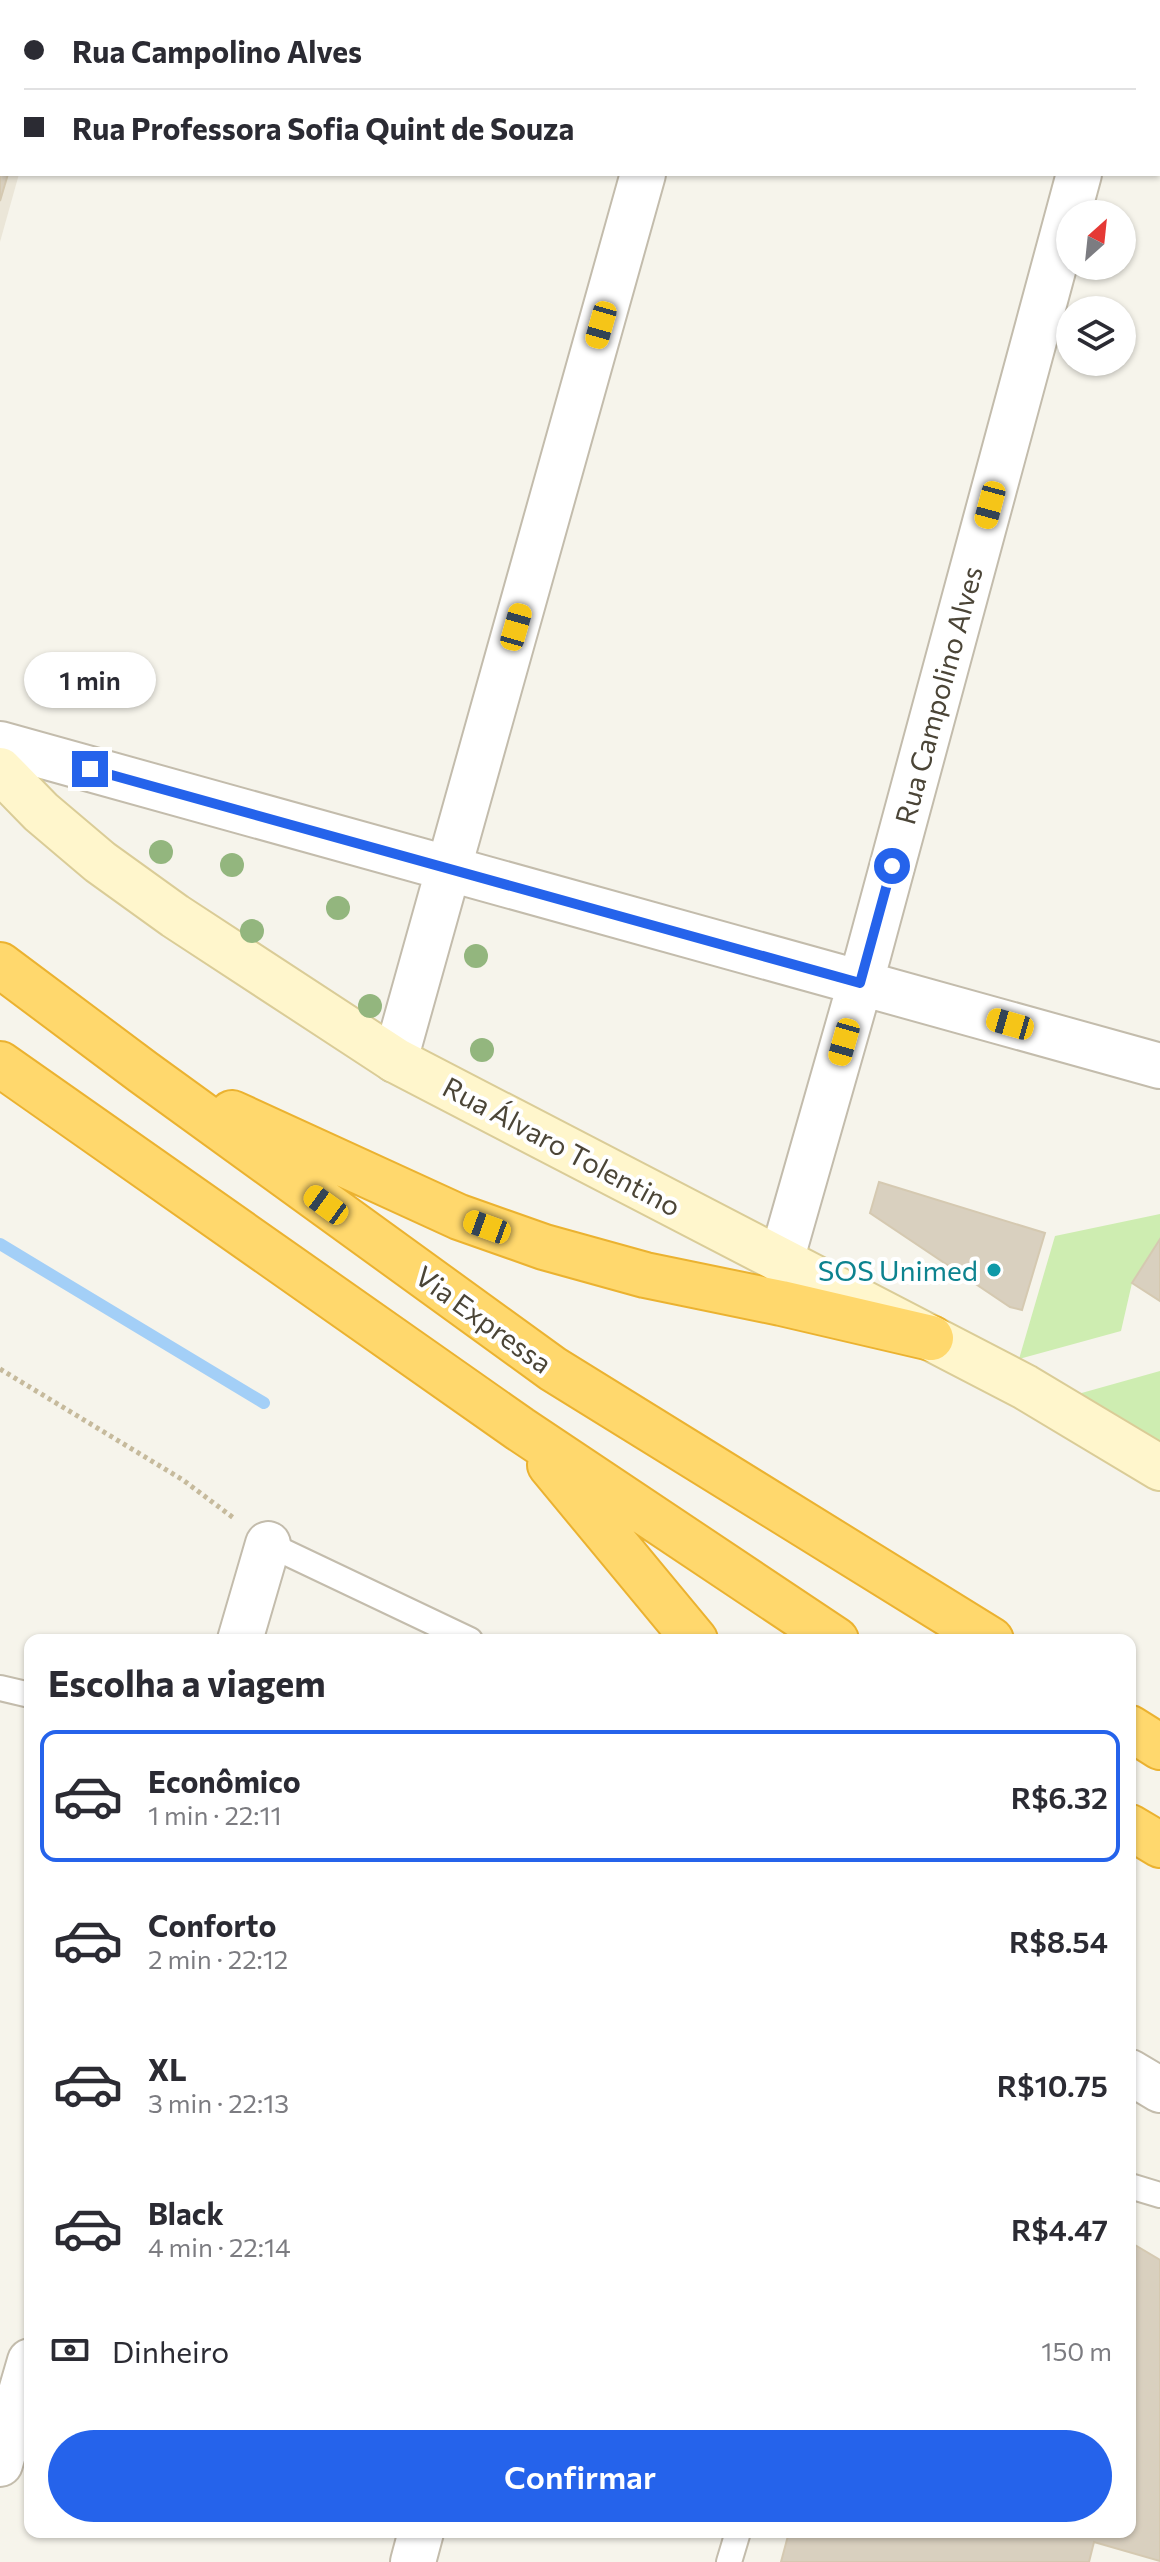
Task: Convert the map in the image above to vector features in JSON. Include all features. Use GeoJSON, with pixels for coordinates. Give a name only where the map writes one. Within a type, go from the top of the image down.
{"type":"FeatureCollection","features":[{"type":"Feature","properties":{"kind":"highway","name":"Via Expressa"},"geometry":{"type":"LineString","coordinates":[[0,965],[553,1369],[981,1634]]}},
{"type":"Feature","properties":{"kind":"highway"},"geometry":{"type":"LineString","coordinates":[[0,1064],[520,1429],[827,1634]]}},
{"type":"Feature","properties":{"kind":"highway"},"geometry":{"type":"LineString","coordinates":[[143,1072],[459,1217],[544,1247],[645,1275],[931,1338]]}},
{"type":"Feature","properties":{"kind":"highway"},"geometry":{"type":"LineString","coordinates":[[520,1429],[690,1634]]}},
{"type":"Feature","properties":{"kind":"highway"},"geometry":{"type":"LineString","coordinates":[[1136,1732],[1160,1747]]}},
{"type":"Feature","properties":{"kind":"highway"},"geometry":{"type":"LineString","coordinates":[[1136,1831],[1160,1845]]}},
{"type":"Feature","properties":{"kind":"main road","name":"Rua Álvaro Tolentino"},"geometry":{"type":"LineString","coordinates":[[0,770],[41,812],[100,862],[175,916],[395,1060],[1025,1387],[1160,1468]]}},
{"type":"Feature","properties":{"kind":"street"},"geometry":{"type":"LineString","coordinates":[[395,1060],[642,176]]}},
{"type":"Feature","properties":{"kind":"street","name":"Rua Campolino Alves"},"geometry":{"type":"LineString","coordinates":[[781,1261],[860,983],[1078,176]]}},
{"type":"Feature","properties":{"kind":"street"},"geometry":{"type":"LineString","coordinates":[[0,744],[1160,1066]]}},
{"type":"Feature","properties":{"kind":"street"},"geometry":{"type":"LineString","coordinates":[[242,1634],[268,1544]]}},
{"type":"Feature","properties":{"kind":"street"},"geometry":{"type":"LineString","coordinates":[[1136,2076],[1160,2090]]}},
{"type":"Feature","properties":{"kind":"street"},"geometry":{"type":"LineString","coordinates":[[0,2464],[24,2382]]}},
{"type":"Feature","properties":{"kind":"street"},"geometry":{"type":"LineString","coordinates":[[413,2562],[419,2538]]}},
{"type":"Feature","properties":{"kind":"lane"},"geometry":{"type":"LineString","coordinates":[[268,1544],[457,1634]]}},
{"type":"Feature","properties":{"kind":"lane"},"geometry":{"type":"LineString","coordinates":[[0,1688],[24,1694]]}},
{"type":"Feature","properties":{"kind":"lane"},"geometry":{"type":"LineString","coordinates":[[1136,2188],[1160,2195]]}},
{"type":"Feature","properties":{"kind":"lane"},"geometry":{"type":"LineString","coordinates":[[729,2562],[736,2538]]}},
{"type":"Feature","properties":{"kind":"path"},"geometry":{"type":"LineString","coordinates":[[0,1369],[183,1480],[268,1544]]}},
{"type":"Feature","properties":{"kind":"shaded area"},"geometry":{"type":"Polygon","coordinates":[[[0,176],[18,176],[0,242],[0,176]]]}},
{"type":"Feature","properties":{"kind":"green space"},"geometry":{"type":"Polygon","coordinates":[[[1160,1214],[1160,1239],[1132,1283],[1121,1331],[1019,1359],[1055,1236],[1160,1214]]]}},
{"type":"Feature","properties":{"kind":"green space"},"geometry":{"type":"Polygon","coordinates":[[[1160,1371],[1160,1443],[1078,1394],[1160,1371]]]}},
{"type":"Feature","properties":{"kind":"building"},"geometry":{"type":"Polygon","coordinates":[[[0,176],[7,176],[0,201],[0,176]]]}},
{"type":"Feature","properties":{"kind":"building","name":"SOS Unimed"},"geometry":{"type":"Polygon","coordinates":[[[879,1182],[1045,1233],[1022,1310],[1010,1307],[870,1213],[879,1182]]]}},
{"type":"Feature","properties":{"kind":"building"},"geometry":{"type":"Polygon","coordinates":[[[1160,1239],[1160,1301],[1132,1283],[1160,1239]]]}},
{"type":"Feature","properties":{"kind":"building"},"geometry":{"type":"Polygon","coordinates":[[[1136,2246],[1160,2260],[1160,2561],[1094,2542],[1089,2562],[781,2562],[787,2538],[1136,2538],[1136,2246]]]}},
{"type":"Feature","properties":{"kind":"waterway"},"geometry":{"type":"LineString","coordinates":[[0,1244],[264,1403]]}},
{"type":"Feature","properties":{"kind":"place","name":"SOS Unimed"},"geometry":{"type":"Point","coordinates":[994,1270]}},
{"type":"Feature","properties":{"kind":"route"},"geometry":{"type":"LineString","coordinates":[[90,769],[860,983],[892,866]]}}]}
